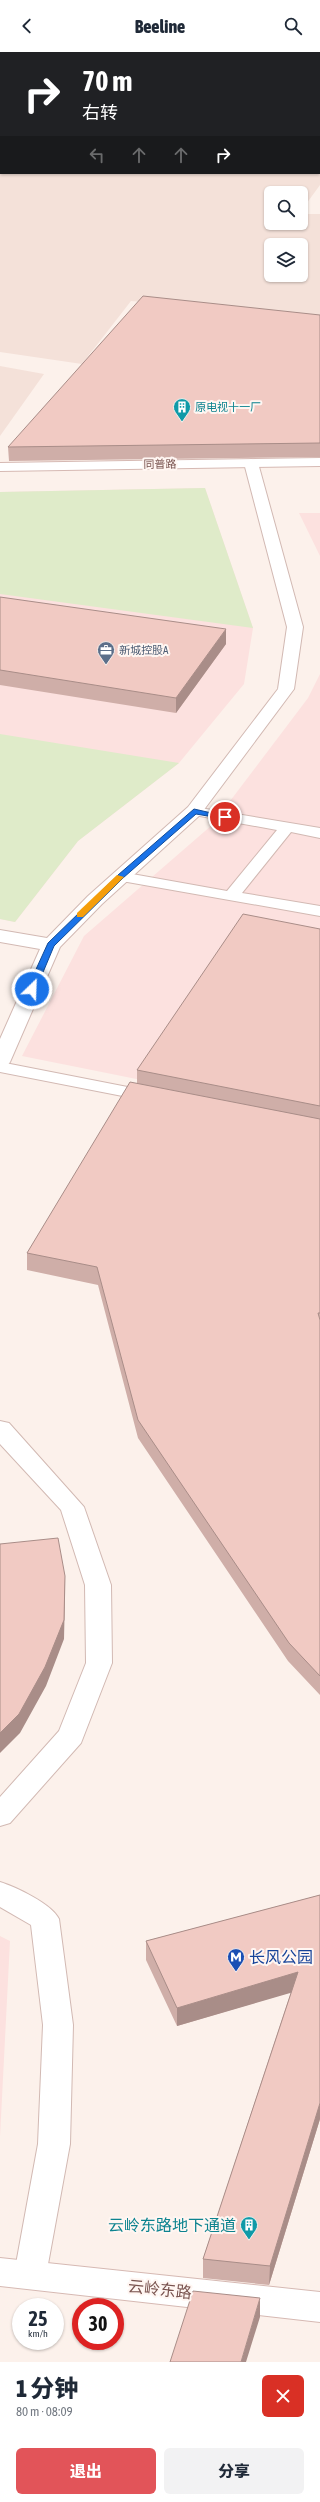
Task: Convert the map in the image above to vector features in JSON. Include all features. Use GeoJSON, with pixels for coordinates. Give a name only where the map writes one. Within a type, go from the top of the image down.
{"type":"FeatureCollection","features":[{"type":"Feature","properties":{"kind":"street","name":"同普路"},"geometry":{"type":"LineString","coordinates":[[0,467],[320,462]]}},
{"type":"Feature","properties":{"kind":"street"},"geometry":{"type":"LineString","coordinates":[[0,1062],[51,945],[121,877],[194,811],[286,689],[295,627],[250,463]]}},
{"type":"Feature","properties":{"kind":"street"},"geometry":{"type":"LineString","coordinates":[[0,936],[51,945]]}},
{"type":"Feature","properties":{"kind":"street"},"geometry":{"type":"LineString","coordinates":[[0,1429],[72,1507],[98,1584],[99,1663],[71,1736],[0,1815]]}},
{"type":"Feature","properties":{"kind":"street"},"geometry":{"type":"LineString","coordinates":[[0,1893],[45,1919],[58,2025],[54,2144],[15,2273]]}},
{"type":"Feature","properties":{"kind":"street","name":"云岭东路"},"geometry":{"type":"LineString","coordinates":[[15,2273],[320,2307]]}},
{"type":"Feature","properties":{"kind":"lane"},"geometry":{"type":"LineString","coordinates":[[194,811],[320,833]]}},
{"type":"Feature","properties":{"kind":"lane"},"geometry":{"type":"LineString","coordinates":[[232,895],[287,827]]}},
{"type":"Feature","properties":{"kind":"lane"},"geometry":{"type":"LineString","coordinates":[[121,877],[320,911]]}},
{"type":"Feature","properties":{"kind":"lane"},"geometry":{"type":"LineString","coordinates":[[0,1067],[164,1099]]}},
{"type":"Feature","properties":{"kind":"shaded area"},"geometry":{"type":"Polygon","coordinates":[[[0,174],[320,174],[320,185],[308,201],[308,186],[264,186],[264,230],[308,230],[308,214],[320,214],[320,318],[131,301],[82,364],[0,352],[0,174]]]}},
{"type":"Feature","properties":{"kind":"shaded area"},"geometry":{"type":"Polygon","coordinates":[[[0,366],[44,374],[0,436],[0,366]]]}},
{"type":"Feature","properties":{"kind":"shaded area"},"geometry":{"type":"Polygon","coordinates":[[[205,488],[253,628],[244,684],[179,763],[78,841],[15,922],[0,919],[0,492],[205,488]]]}},
{"type":"Feature","properties":{"kind":"shaded area"},"geometry":{"type":"Polygon","coordinates":[[[299,513],[320,513],[320,556],[299,513]]]}},
{"type":"Feature","properties":{"kind":"shaded area"},"geometry":{"type":"Polygon","coordinates":[[[320,674],[320,1116],[22,1056],[84,936],[212,825],[308,698],[320,674]]]}},
{"type":"Feature","properties":{"kind":"shaded area"},"geometry":{"type":"Polygon","coordinates":[[[0,1936],[10,1941],[0,2137],[0,1936]]]}},
{"type":"Feature","properties":{"kind":"green space"},"geometry":{"type":"Polygon","coordinates":[[[205,488],[253,628],[0,594],[0,492],[205,488]]]}},
{"type":"Feature","properties":{"kind":"green space"},"geometry":{"type":"Polygon","coordinates":[[[0,734],[179,763],[78,841],[15,922],[0,919],[0,734]]]}},
{"type":"Feature","properties":{"kind":"building","name":"原电视十一厂"},"geometry":{"type":"Polygon","coordinates":[[[143,296],[320,315],[320,443],[8,447],[143,296]]]}},
{"type":"Feature","properties":{"kind":"building","name":"新城控股A"},"geometry":{"type":"Polygon","coordinates":[[[0,597],[226,629],[176,698],[0,670],[0,597]]]}},
{"type":"Feature","properties":{"kind":"building"},"geometry":{"type":"Polygon","coordinates":[[[243,914],[320,929],[320,1106],[137,1070],[243,914]]]}},
{"type":"Feature","properties":{"kind":"building"},"geometry":{"type":"Polygon","coordinates":[[[130,1082],[320,1119],[320,1313],[318,1313],[320,1320],[320,1676],[289,1643],[138,1420],[97,1267],[27,1253],[130,1082]]]}},
{"type":"Feature","properties":{"kind":"building"},"geometry":{"type":"Polygon","coordinates":[[[58,1538],[65,1576],[64,1620],[45,1667],[19,1714],[0,1733],[0,1544],[58,1538]]]}},
{"type":"Feature","properties":{"kind":"building"},"geometry":{"type":"Polygon","coordinates":[[[320,1895],[320,2103],[270,2266],[203,2259],[298,1972],[177,2008],[146,1941],[320,1895]]]}},
{"type":"Feature","properties":{"kind":"building"},"geometry":{"type":"Polygon","coordinates":[[[193,2291],[260,2298],[241,2362],[170,2362],[193,2291]]]}},
{"type":"Feature","properties":{"kind":"slow traffic"},"geometry":{"type":"LineString","coordinates":[[80,915],[120,877]]}},
{"type":"Feature","properties":{"kind":"place","name":"原电视十一厂"},"geometry":{"type":"Point","coordinates":[182,422]}},
{"type":"Feature","properties":{"kind":"place","name":"新城控股A"},"geometry":{"type":"Point","coordinates":[106,665]}},
{"type":"Feature","properties":{"kind":"place","name":"长风公园"},"geometry":{"type":"Point","coordinates":[236,1972]}},
{"type":"Feature","properties":{"kind":"place","name":"云岭东路地下通道"},"geometry":{"type":"Point","coordinates":[249,2240]}},
{"type":"Feature","properties":{"kind":"route"},"geometry":{"type":"LineString","coordinates":[[32,989],[51,945],[95,900],[194,811],[225,817]]}}]}
